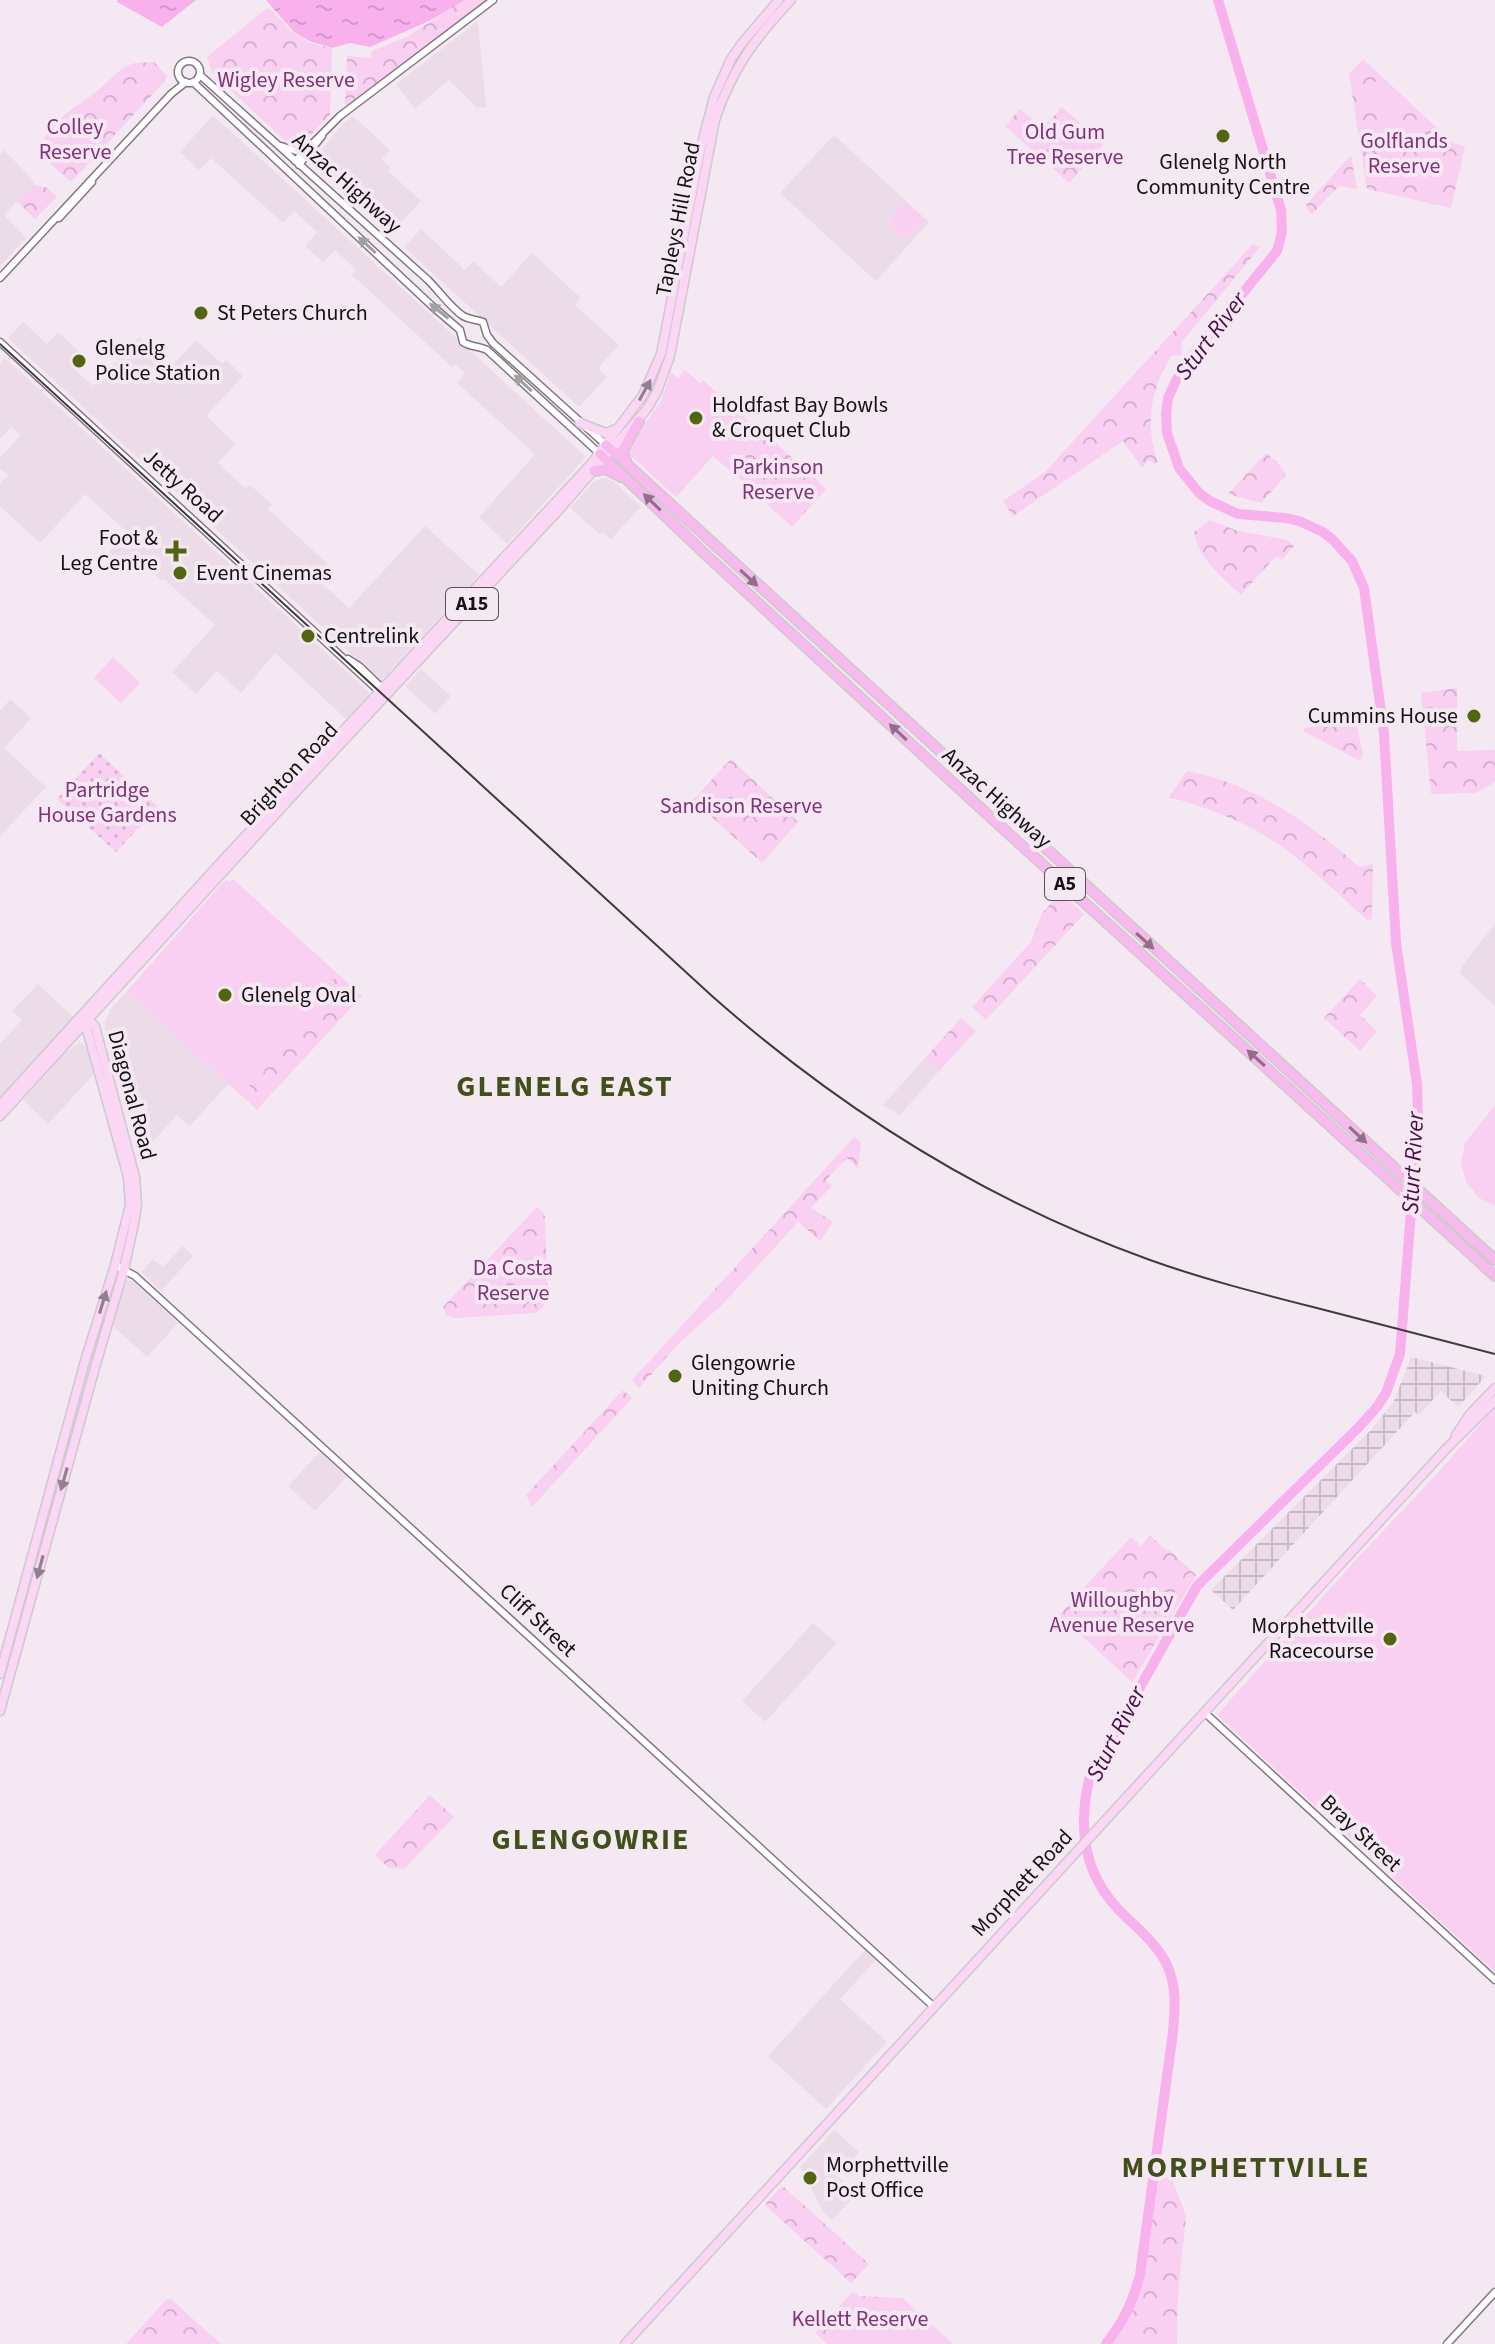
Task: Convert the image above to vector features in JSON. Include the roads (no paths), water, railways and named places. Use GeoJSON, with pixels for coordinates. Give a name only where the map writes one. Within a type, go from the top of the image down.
{"type":"FeatureCollection","features":[{"type":"Feature","properties":{"kind":"highway"},"geometry":{"type":"LineString","coordinates":[[633,469],[623,450],[639,421]]}},
{"type":"Feature","properties":{"kind":"highway","name":"Anzac Highway"},"geometry":{"type":"LineString","coordinates":[[606,452],[633,469],[782,609],[1495,1260]]}},
{"type":"Feature","properties":{"kind":"highway","name":"Anzac Highway"},"geometry":{"type":"LineString","coordinates":[[606,452],[705,554],[1495,1276]]}},
{"type":"Feature","properties":{"kind":"highway"},"geometry":{"type":"LineString","coordinates":[[594,471],[605,469],[631,481]]}},
{"type":"Feature","properties":{"kind":"highway"},"geometry":{"type":"LineString","coordinates":[[705,554],[710,547],[707,539]]}},
{"type":"Feature","properties":{"kind":"highway"},"geometry":{"type":"LineString","coordinates":[[714,562],[715,554],[720,551]]}},
{"type":"Feature","properties":{"kind":"highway"},"geometry":{"type":"LineString","coordinates":[[782,609],[782,625]]}},
{"type":"Feature","properties":{"kind":"highway"},"geometry":{"type":"LineString","coordinates":[[782,625],[794,619]]}},
{"type":"Feature","properties":{"kind":"highway"},"geometry":{"type":"LineString","coordinates":[[926,740],[929,749],[927,758]]}},
{"type":"Feature","properties":{"kind":"highway"},"geometry":{"type":"LineString","coordinates":[[927,758],[939,751]]}},
{"type":"Feature","properties":{"kind":"highway"},"geometry":{"type":"LineString","coordinates":[[1164,975],[1168,970],[1165,959]]}},
{"type":"Feature","properties":{"kind":"highway"},"geometry":{"type":"LineString","coordinates":[[1174,984],[1173,977],[1177,970]]}},
{"type":"Feature","properties":{"kind":"highway"},"geometry":{"type":"LineString","coordinates":[[1304,1085],[1319,1106],[1318,1115]]}},
{"type":"Feature","properties":{"kind":"highway"},"geometry":{"type":"LineString","coordinates":[[1327,1123],[1330,1109]]}},
{"type":"Feature","properties":{"kind":"highway"},"geometry":{"type":"LineString","coordinates":[[1470,1255],[1478,1245]]}},
{"type":"Feature","properties":{"kind":"main road","name":"Tapleys Hill Road"},"geometry":{"type":"LineString","coordinates":[[606,452],[643,395],[661,354],[714,97],[737,51],[779,0]]}},
{"type":"Feature","properties":{"kind":"main road","name":"Tapleys Hill Road"},"geometry":{"type":"LineString","coordinates":[[606,452],[639,421],[657,392],[670,356],[715,120],[730,78],[748,49],[791,0]]}},
{"type":"Feature","properties":{"kind":"main road"},"geometry":{"type":"LineString","coordinates":[[580,423],[606,433],[619,428]]}},
{"type":"Feature","properties":{"kind":"main road","name":"Brighton Road"},"geometry":{"type":"LineString","coordinates":[[383,692],[494,580],[594,471],[606,452]]}},
{"type":"Feature","properties":{"kind":"main road","name":"Brighton Road"},"geometry":{"type":"LineString","coordinates":[[0,1105],[86,1019],[482,581],[606,452]]}},
{"type":"Feature","properties":{"kind":"main road"},"geometry":{"type":"LineString","coordinates":[[482,581],[494,580]]}},
{"type":"Feature","properties":{"kind":"main road","name":"Brighton Road"},"geometry":{"type":"LineString","coordinates":[[0,1116],[70,1041],[86,1019]]}},
{"type":"Feature","properties":{"kind":"main road","name":"Diagonal Road"},"geometry":{"type":"LineString","coordinates":[[0,1711],[121,1280],[130,1191],[86,1019]]}},
{"type":"Feature","properties":{"kind":"main road","name":"Diagonal Road"},"geometry":{"type":"LineString","coordinates":[[0,1674],[85,1361],[135,1219],[137,1190],[124,1130],[95,1026],[86,1019]]}},
{"type":"Feature","properties":{"kind":"main road"},"geometry":{"type":"LineString","coordinates":[[70,1041],[80,1037],[94,1047]]}},
{"type":"Feature","properties":{"kind":"main road","name":"Morphett Road"},"geometry":{"type":"LineString","coordinates":[[1446,1449],[1470,1414],[1495,1388]]}},
{"type":"Feature","properties":{"kind":"main road","name":"Morphett Road"},"geometry":{"type":"LineString","coordinates":[[625,2344],[1446,1449],[1495,1400]]}},
{"type":"Feature","properties":{"kind":"street"},"geometry":{"type":"LineString","coordinates":[[296,164],[340,116],[493,0]]}},
{"type":"Feature","properties":{"kind":"street"},"geometry":{"type":"LineString","coordinates":[[0,280],[44,231],[65,213],[171,94],[200,75],[197,65],[189,61],[180,67],[171,94]]}},
{"type":"Feature","properties":{"kind":"street"},"geometry":{"type":"LineString","coordinates":[[179,75],[188,83]]}},
{"type":"Feature","properties":{"kind":"street","name":"Anzac Highway"},"geometry":{"type":"LineString","coordinates":[[200,75],[469,319]]}},
{"type":"Feature","properties":{"kind":"street","name":"Anzac Highway"},"geometry":{"type":"LineString","coordinates":[[188,83],[216,105],[460,330]]}},
{"type":"Feature","properties":{"kind":"street"},"geometry":{"type":"LineString","coordinates":[[315,196],[303,185],[296,173],[296,164],[302,153],[324,133]]}},
{"type":"Feature","properties":{"kind":"street"},"geometry":{"type":"LineString","coordinates":[[274,143],[302,153]]}},
{"type":"Feature","properties":{"kind":"street"},"geometry":{"type":"LineString","coordinates":[[269,154],[278,161],[296,164]]}},
{"type":"Feature","properties":{"kind":"street"},"geometry":{"type":"LineString","coordinates":[[315,196],[313,190],[320,183]]}},
{"type":"Feature","properties":{"kind":"street"},"geometry":{"type":"LineString","coordinates":[[476,319],[483,322],[487,335],[478,345],[470,346],[463,342],[460,330],[463,323],[476,319]]}},
{"type":"Feature","properties":{"kind":"street","name":"Anzac Highway"},"geometry":{"type":"LineString","coordinates":[[487,335],[580,423],[606,452]]}},
{"type":"Feature","properties":{"kind":"street","name":"Anzac Highway"},"geometry":{"type":"LineString","coordinates":[[478,345],[606,452]]}},
{"type":"Feature","properties":{"kind":"street","name":"Jetty Road"},"geometry":{"type":"LineString","coordinates":[[2,347],[383,692]]}},
{"type":"Feature","properties":{"kind":"street","name":"Cliff Street"},"geometry":{"type":"LineString","coordinates":[[120,1267],[137,1278],[933,2006]]}},
{"type":"Feature","properties":{"kind":"street"},"geometry":{"type":"LineString","coordinates":[[121,1280],[128,1275],[137,1278]]}},
{"type":"Feature","properties":{"kind":"street","name":"Bray Street"},"geometry":{"type":"LineString","coordinates":[[1204,1712],[1495,1980]]}},
{"type":"Feature","properties":{"kind":"street"},"geometry":{"type":"LineString","coordinates":[[1447,2344],[1495,2292]]}},
{"type":"Feature","properties":{"kind":"water"},"geometry":{"type":"Polygon","coordinates":[[[118,0],[196,0],[162,27],[118,0]]]}},
{"type":"Feature","properties":{"kind":"water"},"geometry":{"type":"Polygon","coordinates":[[[266,0],[465,0],[429,21],[370,47],[350,43],[332,48],[309,41],[294,32],[266,0]]]}},
{"type":"Feature","properties":{"kind":"waterway","name":"Sturt River"},"geometry":{"type":"LineString","coordinates":[[1106,2344],[1127,2311],[1140,2275],[1173,2032],[1174,1998],[1170,1973],[1163,1957],[1106,1894],[1090,1863],[1084,1829],[1090,1776],[1197,1586],[1358,1428],[1386,1393],[1400,1354],[1418,1121],[1417,1084],[1396,943],[1384,733],[1364,588],[1352,561],[1323,532],[1286,518],[1238,514],[1199,493],[1179,468],[1167,433],[1168,398],[1182,368],[1277,251],[1282,232],[1281,210],[1218,0]]}},
{"type":"Feature","properties":{"kind":"tram line"},"geometry":{"type":"LineString","coordinates":[[0,344],[712,996],[761,1038],[865,1114],[974,1181],[1090,1237],[1150,1260],[1251,1291],[1495,1354]]}},
{"type":"Feature","properties":{"kind":"place","name":"Glenelg North Community Centre"},"geometry":{"type":"Point","coordinates":[1223,136]}},
{"type":"Feature","properties":{"kind":"place","name":"St Peters Church"},"geometry":{"type":"Point","coordinates":[201,313]}},
{"type":"Feature","properties":{"kind":"place","name":"Glenelg Police Station"},"geometry":{"type":"Point","coordinates":[79,361]}},
{"type":"Feature","properties":{"kind":"place","name":"Holdfast Bay Bowls & Croquet Club"},"geometry":{"type":"Point","coordinates":[696,418]}},
{"type":"Feature","properties":{"kind":"place","name":"Foot & Leg Centre"},"geometry":{"type":"Point","coordinates":[176,551]}},
{"type":"Feature","properties":{"kind":"place","name":"Event Cinemas"},"geometry":{"type":"Point","coordinates":[180,573]}},
{"type":"Feature","properties":{"kind":"place","name":"Centrelink"},"geometry":{"type":"Point","coordinates":[308,636]}},
{"type":"Feature","properties":{"kind":"place","name":"Cummins House"},"geometry":{"type":"Point","coordinates":[1474,716]}},
{"type":"Feature","properties":{"kind":"place","name":"Glenelg Oval"},"geometry":{"type":"Point","coordinates":[225,995]}},
{"type":"Feature","properties":{"kind":"place","name":"Glengowrie Uniting Church"},"geometry":{"type":"Point","coordinates":[675,1376]}},
{"type":"Feature","properties":{"kind":"place","name":"Morphettville Racecourse"},"geometry":{"type":"Point","coordinates":[1390,1639]}},
{"type":"Feature","properties":{"kind":"place","name":"Morphettville Post Office"},"geometry":{"type":"Point","coordinates":[810,2178]}},
{"type":"Feature","properties":{"kind":"district","name":"GLENELG EAST"},"geometry":{"type":"Point","coordinates":[565,1086]}},
{"type":"Feature","properties":{"kind":"district","name":"GLENGOWRIE"},"geometry":{"type":"Point","coordinates":[591,1839]}},
{"type":"Feature","properties":{"kind":"district","name":"MORPHETTVILLE"},"geometry":{"type":"Point","coordinates":[1246,2167]}},
{"type":"Feature","properties":{"kind":"park label","name":"Wigley Reserve"},"geometry":{"type":"Point","coordinates":[286,80]}},
{"type":"Feature","properties":{"kind":"park label","name":"Colley Reserve"},"geometry":{"type":"Point","coordinates":[75,140]}},
{"type":"Feature","properties":{"kind":"park label","name":"Old Gum Tree Reserve"},"geometry":{"type":"Point","coordinates":[1065,144]}},
{"type":"Feature","properties":{"kind":"park label","name":"Golflands Reserve"},"geometry":{"type":"Point","coordinates":[1404,154]}},
{"type":"Feature","properties":{"kind":"park label","name":"Parkinson Reserve"},"geometry":{"type":"Point","coordinates":[778,480]}},
{"type":"Feature","properties":{"kind":"park label","name":"Partridge House Gardens"},"geometry":{"type":"Point","coordinates":[107,802]}},
{"type":"Feature","properties":{"kind":"park label","name":"Sandison Reserve"},"geometry":{"type":"Point","coordinates":[741,806]}},
{"type":"Feature","properties":{"kind":"park label","name":"Da Costa Reserve"},"geometry":{"type":"Point","coordinates":[513,1280]}},
{"type":"Feature","properties":{"kind":"park label","name":"Willoughby Avenue Reserve"},"geometry":{"type":"Point","coordinates":[1122,1612]}},
{"type":"Feature","properties":{"kind":"park label","name":"Kellett Reserve"},"geometry":{"type":"Point","coordinates":[860,2319]}}]}
